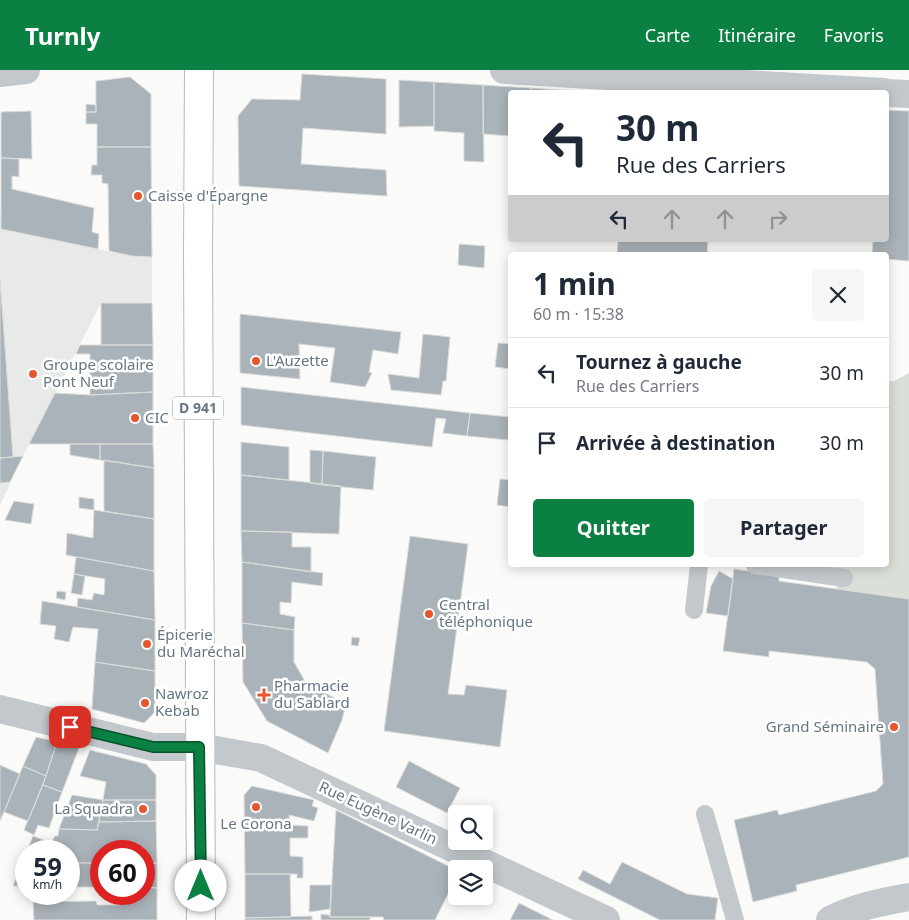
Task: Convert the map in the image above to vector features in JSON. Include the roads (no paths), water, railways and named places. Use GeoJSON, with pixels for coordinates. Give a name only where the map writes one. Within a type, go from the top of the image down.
{"type":"FeatureCollection","features":[{"type":"Feature","properties":{"kind":"main road","name":"D 941"},"geometry":{"type":"LineString","coordinates":[[199,70],[199,747],[201,920]]}},
{"type":"Feature","properties":{"kind":"street"},"geometry":{"type":"LineString","coordinates":[[0,73],[26,70]]}},
{"type":"Feature","properties":{"kind":"street"},"geometry":{"type":"LineString","coordinates":[[504,70],[835,90]]}},
{"type":"Feature","properties":{"kind":"street"},"geometry":{"type":"LineString","coordinates":[[889,93],[909,94]]}},
{"type":"Feature","properties":{"kind":"street","name":"Rue Eugène Varlin"},"geometry":{"type":"LineString","coordinates":[[0,709],[153,747],[199,747],[261,758],[606,920]]}},
{"type":"Feature","properties":{"kind":"street"},"geometry":{"type":"LineString","coordinates":[[830,920],[844,913],[873,904],[909,898]]}},
{"type":"Feature","properties":{"kind":"lane"},"geometry":{"type":"LineString","coordinates":[[694,610],[698,567]]}},
{"type":"Feature","properties":{"kind":"lane"},"geometry":{"type":"LineString","coordinates":[[769,567],[844,578]]}},
{"type":"Feature","properties":{"kind":"lane"},"geometry":{"type":"LineString","coordinates":[[705,814],[735,920]]}},
{"type":"Feature","properties":{"kind":"place","name":"Caisse d'Épargne"},"geometry":{"type":"Point","coordinates":[138,196]}},
{"type":"Feature","properties":{"kind":"place","name":"L'Auzette"},"geometry":{"type":"Point","coordinates":[256,361]}},
{"type":"Feature","properties":{"kind":"place","name":"Groupe scolaire Pont Neuf"},"geometry":{"type":"Point","coordinates":[33,374]}},
{"type":"Feature","properties":{"kind":"place","name":"CIC"},"geometry":{"type":"Point","coordinates":[135,418]}},
{"type":"Feature","properties":{"kind":"place","name":"Central téléphonique"},"geometry":{"type":"Point","coordinates":[429,614]}},
{"type":"Feature","properties":{"kind":"place","name":"Épicerie du Maréchal"},"geometry":{"type":"Point","coordinates":[147,644]}},
{"type":"Feature","properties":{"kind":"place","name":"Pharmacie du Sablard"},"geometry":{"type":"Point","coordinates":[264,695]}},
{"type":"Feature","properties":{"kind":"place","name":"Nawroz Kebab"},"geometry":{"type":"Point","coordinates":[145,703]}},
{"type":"Feature","properties":{"kind":"place","name":"Grand Séminaire"},"geometry":{"type":"Point","coordinates":[894,727]}},
{"type":"Feature","properties":{"kind":"place","name":"Le Corona"},"geometry":{"type":"Point","coordinates":[256,807]}},
{"type":"Feature","properties":{"kind":"place","name":"La Squadra"},"geometry":{"type":"Point","coordinates":[143,809]}}]}
